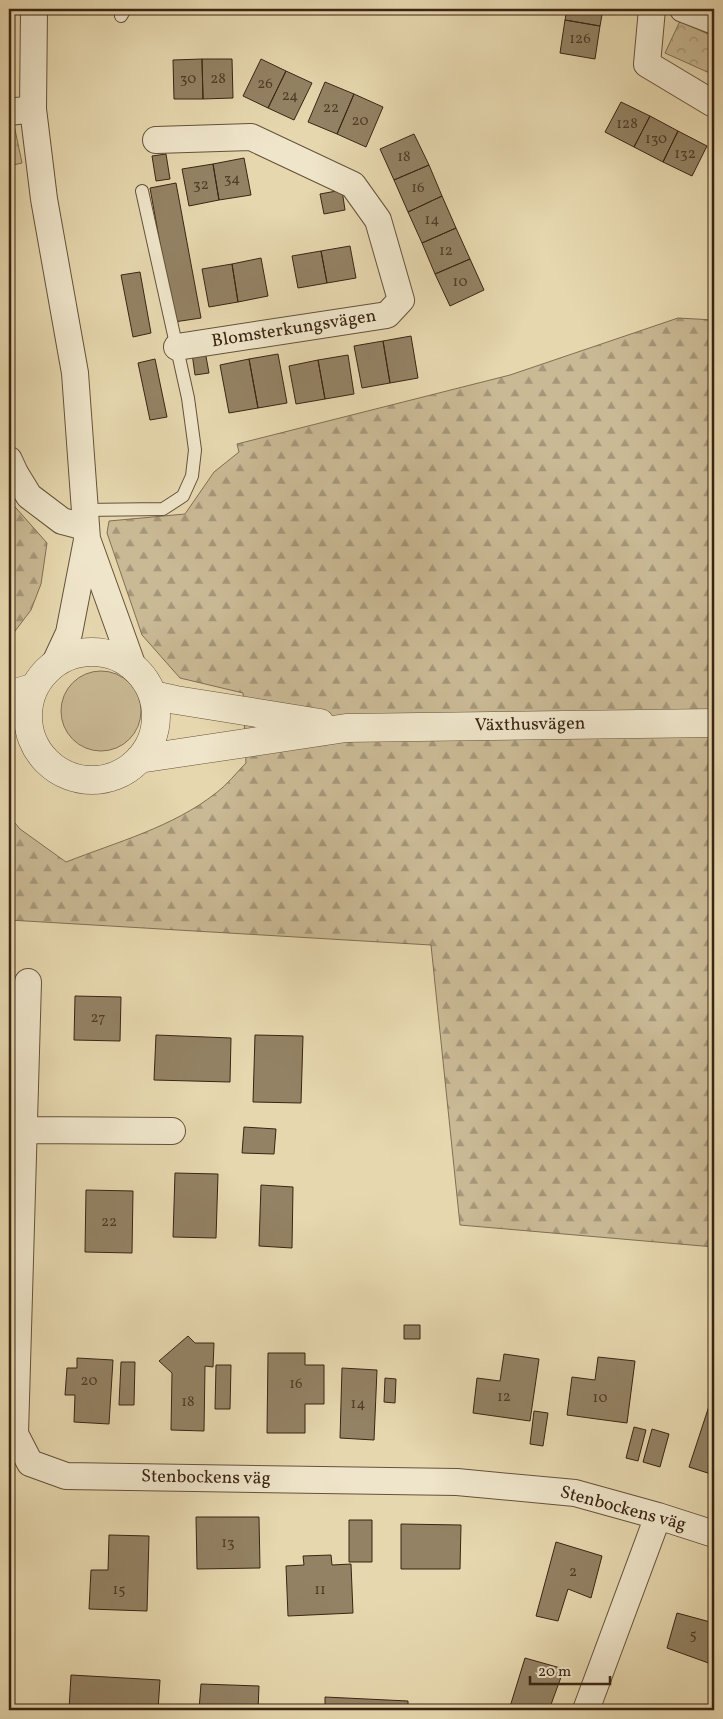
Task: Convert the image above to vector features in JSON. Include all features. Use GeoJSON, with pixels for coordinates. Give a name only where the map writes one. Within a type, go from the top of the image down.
{"type":"FeatureCollection","features":[{"type":"Feature","properties":{"kind":"street"},"geometry":{"type":"LineString","coordinates":[[34,9],[21,111],[44,199],[74,373],[85,526],[69,633],[56,663]]}},
{"type":"Feature","properties":{"kind":"street"},"geometry":{"type":"LineString","coordinates":[[652,9],[647,64],[714,103]]}},
{"type":"Feature","properties":{"kind":"street"},"geometry":{"type":"LineString","coordinates":[[683,9],[714,21]]}},
{"type":"Feature","properties":{"kind":"street","name":"Blomsterkungsvägen"},"geometry":{"type":"LineString","coordinates":[[156,140],[251,137],[353,185],[378,220],[401,300],[387,315],[176,347]]}},
{"type":"Feature","properties":{"kind":"street"},"geometry":{"type":"LineString","coordinates":[[9,460],[15,474],[29,496],[62,521],[85,526]]}},
{"type":"Feature","properties":{"kind":"street"},"geometry":{"type":"LineString","coordinates":[[85,526],[133,667]]}},
{"type":"Feature","properties":{"kind":"street","name":"Växthusvägen"},"geometry":{"type":"LineString","coordinates":[[85,652],[102,653],[119,658],[133,667],[145,680],[153,695],[156,712],[155,729],[150,745],[139,760],[126,770],[110,778],[93,780],[76,778],[60,771],[46,760],[37,748],[28,718],[30,702],[35,687],[44,674],[56,663],[70,656],[85,652]]}},
{"type":"Feature","properties":{"kind":"street"},"geometry":{"type":"LineString","coordinates":[[9,695],[35,687]]}},
{"type":"Feature","properties":{"kind":"street","name":"Växthusvägen"},"geometry":{"type":"LineString","coordinates":[[153,695],[346,728]]}},
{"type":"Feature","properties":{"kind":"street","name":"Växthusvägen"},"geometry":{"type":"LineString","coordinates":[[139,760],[346,728],[714,723]]}},
{"type":"Feature","properties":{"kind":"street","name":"Växthusvägen"},"geometry":{"type":"LineString","coordinates":[[9,736],[16,737],[37,748]]}},
{"type":"Feature","properties":{"kind":"street","name":"Stenbockens väg"},"geometry":{"type":"LineString","coordinates":[[28,982],[16,1434],[30,1463],[66,1476],[457,1482],[575,1493],[714,1534]]}},
{"type":"Feature","properties":{"kind":"street"},"geometry":{"type":"LineString","coordinates":[[25,1130],[172,1131]]}},
{"type":"Feature","properties":{"kind":"street"},"geometry":{"type":"LineString","coordinates":[[586,1710],[658,1516]]}},
{"type":"Feature","properties":{"kind":"lane"},"geometry":{"type":"LineString","coordinates":[[85,526],[163,509],[183,496],[192,476],[194,450],[188,398],[142,191]]}},
{"type":"Feature","properties":{"kind":"green space"},"geometry":{"type":"Polygon","coordinates":[[[680,21],[714,37],[714,75],[665,53],[680,21]]]}},
{"type":"Feature","properties":{"kind":"green space"},"geometry":{"type":"Polygon","coordinates":[[[9,101],[22,163],[9,166],[9,101]]]}},
{"type":"Feature","properties":{"kind":"green space"},"geometry":{"type":"Polygon","coordinates":[[[678,318],[714,320],[714,1247],[460,1225],[431,945],[9,920],[9,816],[20,829],[66,862],[144,833],[182,815],[220,790],[246,763],[243,693],[180,678],[142,635],[107,533],[109,521],[185,514],[214,472],[239,452],[237,444],[510,375],[678,318]]]}},
{"type":"Feature","properties":{"kind":"green space"},"geometry":{"type":"Polygon","coordinates":[[[9,500],[47,543],[41,584],[31,610],[9,639],[9,500]]]}},
{"type":"Feature","properties":{"kind":"green space"},"geometry":{"type":"Polygon","coordinates":[[[101,671],[116,674],[129,683],[138,696],[141,711],[138,726],[129,739],[116,748],[101,751],[86,748],[73,739],[64,726],[61,711],[64,696],[73,683],[86,674],[101,671]]]}},
{"type":"Feature","properties":{"kind":"building"},"geometry":{"type":"Polygon","coordinates":[[[567,9],[603,9],[600,26],[565,20],[567,9]]]}},
{"type":"Feature","properties":{"kind":"building"},"geometry":{"type":"Polygon","coordinates":[[[565,20],[600,26],[595,59],[560,53],[565,20]]]}},
{"type":"Feature","properties":{"kind":"building"},"geometry":{"type":"Polygon","coordinates":[[[202,59],[232,59],[233,98],[203,99],[202,59]]]}},
{"type":"Feature","properties":{"kind":"building"},"geometry":{"type":"Polygon","coordinates":[[[202,59],[203,99],[174,99],[173,60],[202,59]]]}},
{"type":"Feature","properties":{"kind":"building"},"geometry":{"type":"Polygon","coordinates":[[[261,59],[286,71],[268,108],[243,96],[261,59]]]}},
{"type":"Feature","properties":{"kind":"building"},"geometry":{"type":"Polygon","coordinates":[[[286,71],[312,83],[294,120],[268,108],[286,71]]]}},
{"type":"Feature","properties":{"kind":"building"},"geometry":{"type":"Polygon","coordinates":[[[325,82],[354,94],[337,134],[308,122],[325,82]]]}},
{"type":"Feature","properties":{"kind":"building"},"geometry":{"type":"Polygon","coordinates":[[[354,94],[383,107],[366,147],[337,134],[354,94]]]}},
{"type":"Feature","properties":{"kind":"building"},"geometry":{"type":"Polygon","coordinates":[[[621,102],[650,116],[634,147],[605,132],[621,102]]]}},
{"type":"Feature","properties":{"kind":"building"},"geometry":{"type":"Polygon","coordinates":[[[650,116],[678,131],[663,162],[634,147],[650,116]]]}},
{"type":"Feature","properties":{"kind":"building"},"geometry":{"type":"Polygon","coordinates":[[[678,131],[707,146],[692,176],[663,162],[678,131]]]}},
{"type":"Feature","properties":{"kind":"building"},"geometry":{"type":"Polygon","coordinates":[[[414,134],[429,165],[394,180],[380,149],[414,134]]]}},
{"type":"Feature","properties":{"kind":"building"},"geometry":{"type":"Polygon","coordinates":[[[166,154],[170,179],[156,181],[152,156],[166,154]]]}},
{"type":"Feature","properties":{"kind":"building"},"geometry":{"type":"Polygon","coordinates":[[[244,158],[251,195],[219,200],[213,164],[244,158]]]}},
{"type":"Feature","properties":{"kind":"building"},"geometry":{"type":"Polygon","coordinates":[[[213,164],[219,200],[189,206],[182,169],[213,164]]]}},
{"type":"Feature","properties":{"kind":"building"},"geometry":{"type":"Polygon","coordinates":[[[429,165],[442,196],[408,212],[394,180],[429,165]]]}},
{"type":"Feature","properties":{"kind":"building"},"geometry":{"type":"Polygon","coordinates":[[[176,183],[201,318],[174,322],[150,188],[176,183]]]}},
{"type":"Feature","properties":{"kind":"building"},"geometry":{"type":"Polygon","coordinates":[[[342,190],[345,210],[324,214],[320,194],[342,190]]]}},
{"type":"Feature","properties":{"kind":"building"},"geometry":{"type":"Polygon","coordinates":[[[442,196],[456,228],[422,243],[408,212],[442,196]]]}},
{"type":"Feature","properties":{"kind":"building"},"geometry":{"type":"Polygon","coordinates":[[[456,228],[470,259],[435,274],[422,243],[456,228]]]}},
{"type":"Feature","properties":{"kind":"building"},"geometry":{"type":"Polygon","coordinates":[[[350,246],[356,278],[327,283],[321,251],[350,246]]]}},
{"type":"Feature","properties":{"kind":"building"},"geometry":{"type":"Polygon","coordinates":[[[321,251],[327,283],[298,288],[292,256],[321,251]]]}},
{"type":"Feature","properties":{"kind":"building"},"geometry":{"type":"Polygon","coordinates":[[[261,258],[268,296],[238,302],[232,264],[261,258]]]}},
{"type":"Feature","properties":{"kind":"building"},"geometry":{"type":"Polygon","coordinates":[[[470,259],[484,290],[450,306],[435,274],[470,259]]]}},
{"type":"Feature","properties":{"kind":"building"},"geometry":{"type":"Polygon","coordinates":[[[232,264],[238,302],[209,307],[202,269],[232,264]]]}},
{"type":"Feature","properties":{"kind":"building"},"geometry":{"type":"Polygon","coordinates":[[[140,272],[151,333],[133,337],[121,275],[140,272]]]}},
{"type":"Feature","properties":{"kind":"building"},"geometry":{"type":"Polygon","coordinates":[[[411,336],[418,378],[390,383],[383,341],[411,336]]]}},
{"type":"Feature","properties":{"kind":"building"},"geometry":{"type":"Polygon","coordinates":[[[383,341],[390,383],[362,388],[354,346],[383,341]]]}},
{"type":"Feature","properties":{"kind":"building"},"geometry":{"type":"Polygon","coordinates":[[[205,351],[209,373],[195,375],[192,353],[205,351]]]}},
{"type":"Feature","properties":{"kind":"building"},"geometry":{"type":"Polygon","coordinates":[[[278,354],[287,403],[258,408],[249,359],[278,354]]]}},
{"type":"Feature","properties":{"kind":"building"},"geometry":{"type":"Polygon","coordinates":[[[348,355],[354,394],[325,399],[318,360],[348,355]]]}},
{"type":"Feature","properties":{"kind":"building"},"geometry":{"type":"Polygon","coordinates":[[[155,359],[167,417],[150,420],[138,363],[155,359]]]}},
{"type":"Feature","properties":{"kind":"building"},"geometry":{"type":"Polygon","coordinates":[[[249,359],[258,408],[229,413],[220,365],[249,359]]]}},
{"type":"Feature","properties":{"kind":"building"},"geometry":{"type":"Polygon","coordinates":[[[318,360],[325,399],[296,404],[289,366],[318,360]]]}},
{"type":"Feature","properties":{"kind":"building"},"geometry":{"type":"Polygon","coordinates":[[[75,996],[121,997],[120,1041],[74,1040],[75,996]]]}},
{"type":"Feature","properties":{"kind":"building"},"geometry":{"type":"Polygon","coordinates":[[[156,1035],[231,1038],[230,1082],[154,1080],[156,1035]]]}},
{"type":"Feature","properties":{"kind":"building"},"geometry":{"type":"Polygon","coordinates":[[[255,1035],[303,1036],[301,1103],[253,1102],[255,1035]]]}},
{"type":"Feature","properties":{"kind":"building"},"geometry":{"type":"Polygon","coordinates":[[[244,1127],[276,1129],[274,1154],[242,1153],[244,1127]]]}},
{"type":"Feature","properties":{"kind":"building"},"geometry":{"type":"Polygon","coordinates":[[[175,1173],[218,1174],[216,1238],[173,1237],[175,1173]]]}},
{"type":"Feature","properties":{"kind":"building"},"geometry":{"type":"Polygon","coordinates":[[[261,1185],[293,1187],[292,1248],[259,1246],[261,1185]]]}},
{"type":"Feature","properties":{"kind":"building"},"geometry":{"type":"Polygon","coordinates":[[[86,1190],[133,1191],[132,1253],[85,1252],[86,1190]]]}},
{"type":"Feature","properties":{"kind":"building"},"geometry":{"type":"Polygon","coordinates":[[[404,1325],[420,1325],[420,1339],[404,1339],[404,1325]]]}},
{"type":"Feature","properties":{"kind":"building"},"geometry":{"type":"Polygon","coordinates":[[[188,1336],[195,1343],[214,1343],[213,1367],[205,1366],[204,1431],[171,1430],[172,1373],[159,1361],[188,1336]]]}},
{"type":"Feature","properties":{"kind":"building"},"geometry":{"type":"Polygon","coordinates":[[[268,1353],[305,1353],[305,1365],[324,1365],[324,1404],[305,1404],[305,1433],[267,1433],[268,1353]]]}},
{"type":"Feature","properties":{"kind":"building"},"geometry":{"type":"Polygon","coordinates":[[[504,1354],[539,1359],[530,1421],[473,1413],[477,1378],[500,1381],[504,1354]]]}},
{"type":"Feature","properties":{"kind":"building"},"geometry":{"type":"Polygon","coordinates":[[[598,1357],[635,1361],[627,1423],[567,1415],[572,1377],[595,1380],[598,1357]]]}},
{"type":"Feature","properties":{"kind":"building"},"geometry":{"type":"Polygon","coordinates":[[[77,1358],[113,1360],[109,1424],[74,1422],[75,1395],[65,1395],[67,1368],[77,1368],[77,1358]]]}},
{"type":"Feature","properties":{"kind":"building"},"geometry":{"type":"Polygon","coordinates":[[[121,1362],[135,1362],[134,1405],[119,1405],[121,1362]]]}},
{"type":"Feature","properties":{"kind":"building"},"geometry":{"type":"Polygon","coordinates":[[[216,1365],[231,1365],[230,1409],[215,1409],[216,1365]]]}},
{"type":"Feature","properties":{"kind":"building"},"geometry":{"type":"Polygon","coordinates":[[[342,1368],[377,1370],[374,1440],[340,1438],[342,1368]]]}},
{"type":"Feature","properties":{"kind":"building"},"geometry":{"type":"Polygon","coordinates":[[[385,1378],[396,1379],[395,1403],[384,1402],[385,1378]]]}},
{"type":"Feature","properties":{"kind":"building"},"geometry":{"type":"Polygon","coordinates":[[[711,1400],[714,1401],[714,1475],[689,1467],[711,1400]]]}},
{"type":"Feature","properties":{"kind":"building"},"geometry":{"type":"Polygon","coordinates":[[[534,1411],[548,1413],[543,1446],[530,1444],[534,1411]]]}},
{"type":"Feature","properties":{"kind":"building"},"geometry":{"type":"Polygon","coordinates":[[[634,1427],[646,1430],[638,1461],[626,1458],[634,1427]]]}},
{"type":"Feature","properties":{"kind":"building"},"geometry":{"type":"Polygon","coordinates":[[[652,1429],[669,1434],[660,1467],[643,1462],[652,1429]]]}},
{"type":"Feature","properties":{"kind":"building"},"geometry":{"type":"Polygon","coordinates":[[[196,1517],[259,1517],[260,1568],[197,1569],[196,1517]]]}},
{"type":"Feature","properties":{"kind":"building"},"geometry":{"type":"Polygon","coordinates":[[[349,1520],[372,1520],[372,1562],[349,1562],[349,1520]]]}},
{"type":"Feature","properties":{"kind":"building"},"geometry":{"type":"Polygon","coordinates":[[[401,1524],[461,1525],[460,1569],[401,1569],[401,1524]]]}},
{"type":"Feature","properties":{"kind":"building"},"geometry":{"type":"Polygon","coordinates":[[[109,1535],[149,1536],[147,1611],[89,1609],[91,1570],[108,1570],[109,1535]]]}},
{"type":"Feature","properties":{"kind":"building"},"geometry":{"type":"Polygon","coordinates":[[[556,1542],[602,1556],[591,1598],[568,1589],[558,1621],[536,1616],[556,1542]]]}},
{"type":"Feature","properties":{"kind":"building"},"geometry":{"type":"Polygon","coordinates":[[[331,1555],[332,1565],[351,1564],[353,1613],[288,1616],[286,1566],[304,1565],[303,1556],[331,1555]]]}},
{"type":"Feature","properties":{"kind":"building"},"geometry":{"type":"Polygon","coordinates":[[[677,1613],[714,1623],[714,1665],[667,1648],[677,1613]]]}},
{"type":"Feature","properties":{"kind":"building"},"geometry":{"type":"Polygon","coordinates":[[[525,1658],[564,1669],[549,1710],[509,1710],[525,1658]]]}},
{"type":"Feature","properties":{"kind":"building"},"geometry":{"type":"Polygon","coordinates":[[[71,1675],[160,1680],[158,1710],[69,1710],[71,1675]]]}},
{"type":"Feature","properties":{"kind":"building"},"geometry":{"type":"Polygon","coordinates":[[[201,1684],[259,1686],[258,1710],[199,1710],[201,1684]]]}},
{"type":"Feature","properties":{"kind":"building"},"geometry":{"type":"Polygon","coordinates":[[[325,1697],[408,1701],[408,1710],[325,1710],[325,1697]]]}}]}
